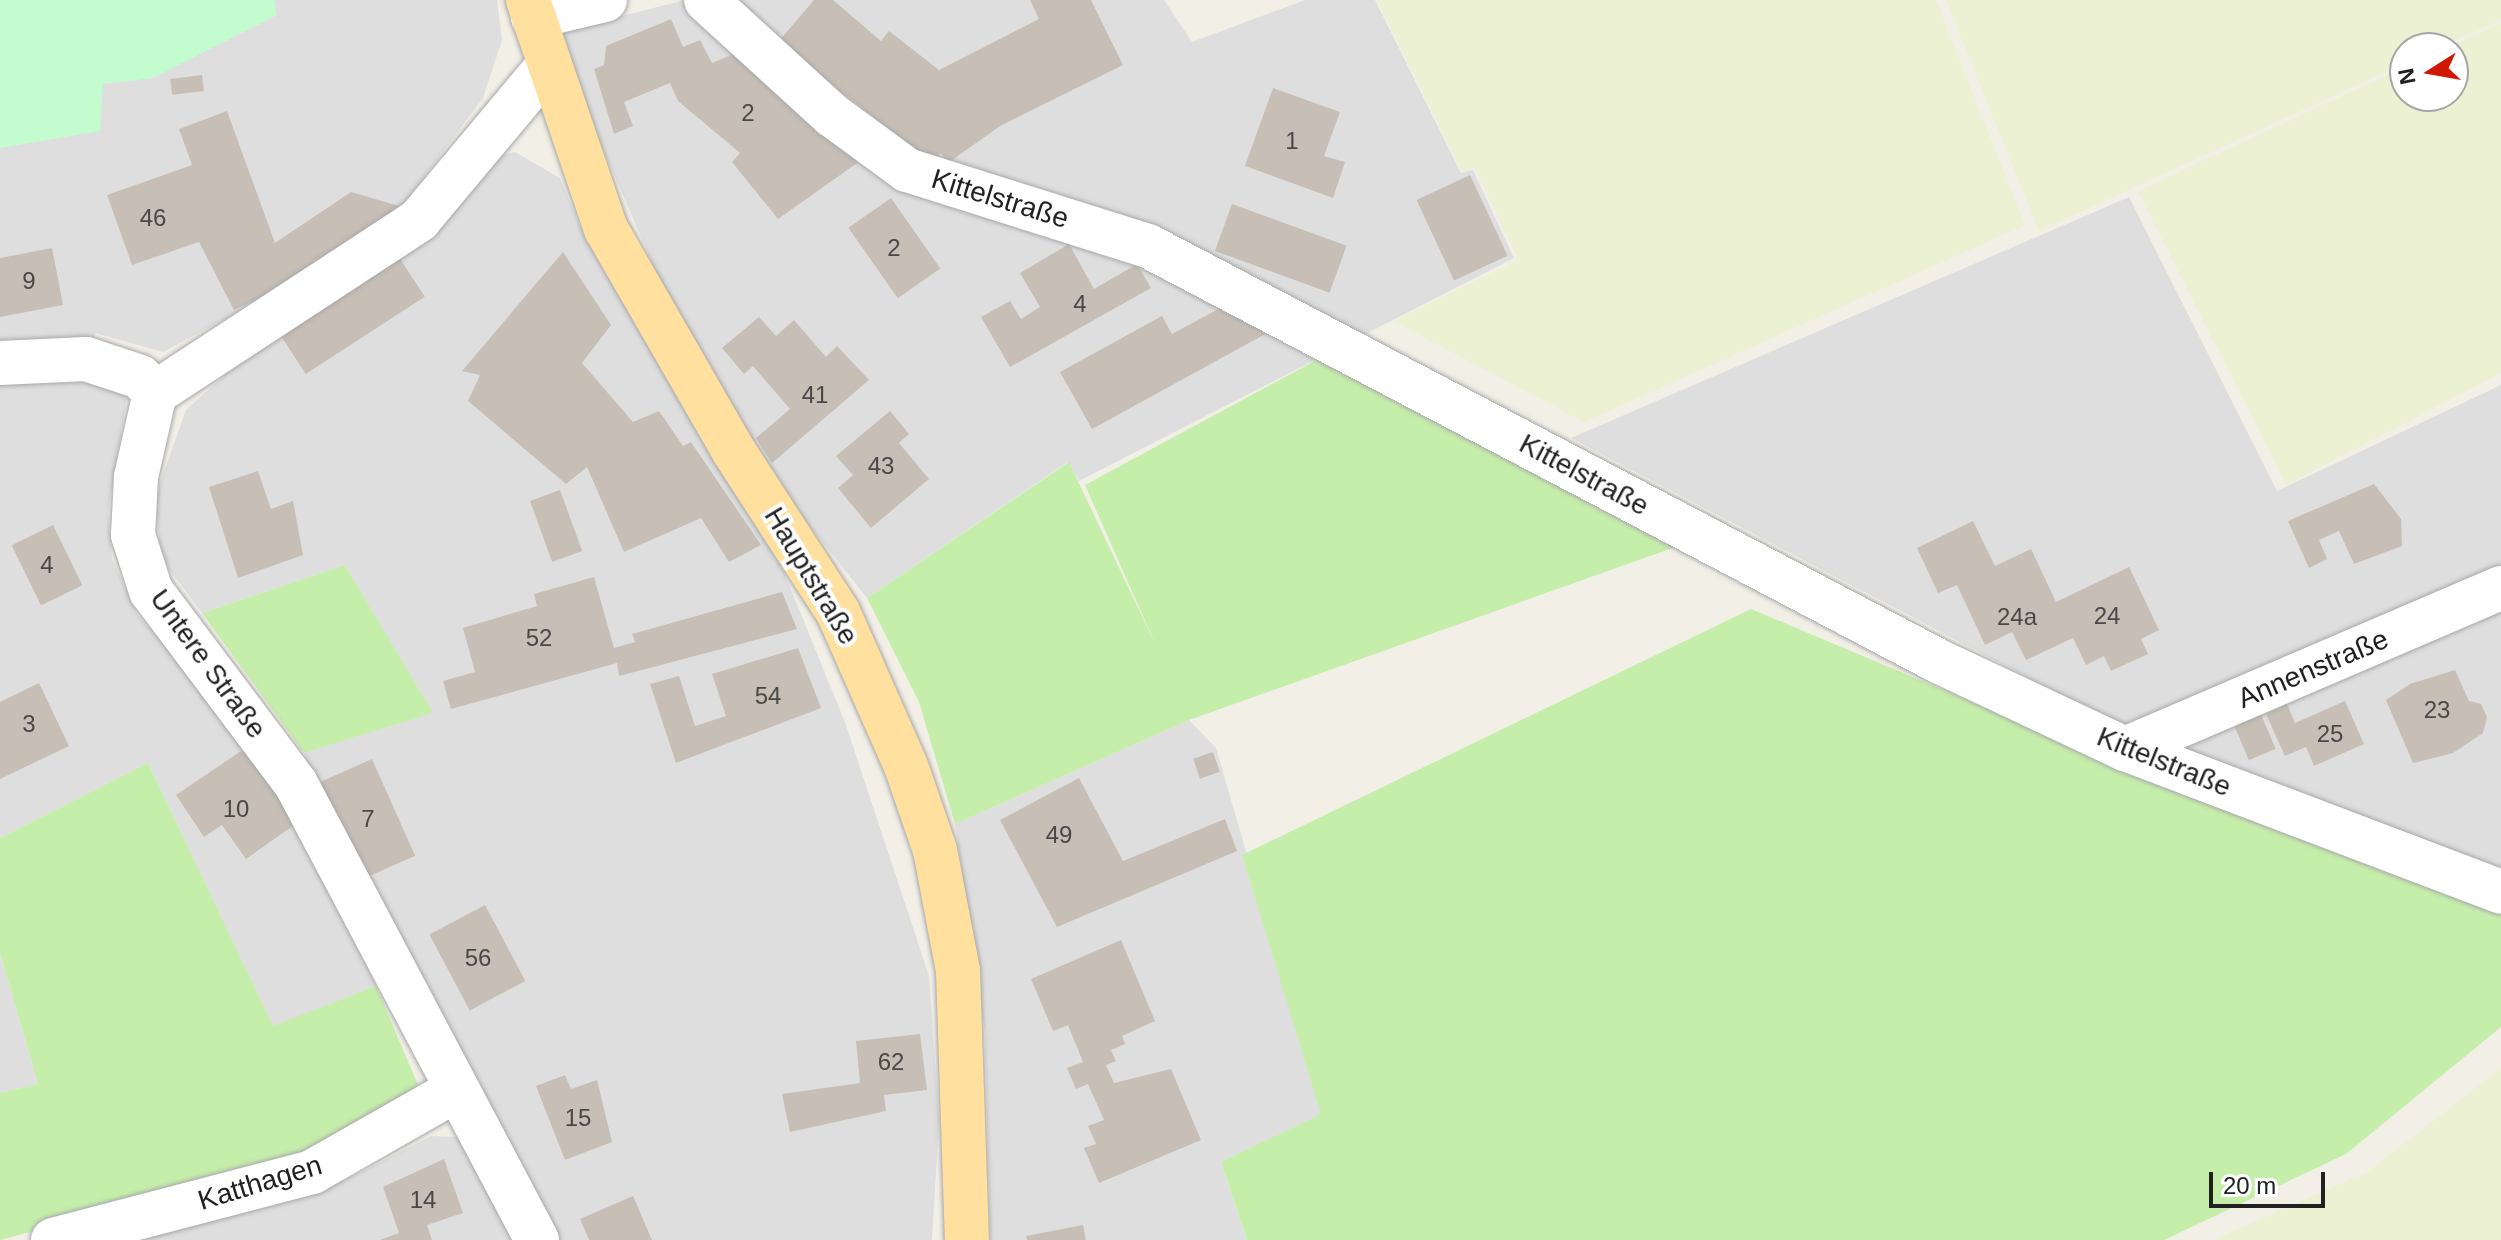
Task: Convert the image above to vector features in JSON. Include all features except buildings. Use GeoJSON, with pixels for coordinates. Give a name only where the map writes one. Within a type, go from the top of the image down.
{"type":"FeatureCollection","features":[{"type":"Feature","properties":{"kind":"main road","name":"Hauptstraße"},"geometry":{"type":"LineString","coordinates":[[530,9],[546,68],[606,229],[733,450],[838,612],[906,766],[935,850],[958,971],[967,1240]]}},
{"type":"Feature","properties":{"kind":"street"},"geometry":{"type":"LineString","coordinates":[[530,9],[605,0]]}},
{"type":"Feature","properties":{"kind":"street","name":"Kittelstraße"},"geometry":{"type":"LineString","coordinates":[[706,0],[832,115],[907,170],[1148,246],[1938,661],[2125,749],[2501,892]]}},
{"type":"Feature","properties":{"kind":"street"},"geometry":{"type":"LineString","coordinates":[[0,363],[86,359],[140,377],[155,393],[419,220],[546,68]]}},
{"type":"Feature","properties":{"kind":"street","name":"Untere Straße"},"geometry":{"type":"LineString","coordinates":[[155,393],[136,477],[133,535],[151,591],[296,784],[453,1092],[506,1173],[537,1240]]}},
{"type":"Feature","properties":{"kind":"street","name":"Annenstraße"},"geometry":{"type":"LineString","coordinates":[[2125,749],[2501,588]]}},
{"type":"Feature","properties":{"kind":"street","name":"Katthagen"},"geometry":{"type":"LineString","coordinates":[[53,1240],[312,1172],[453,1092]]}},
{"type":"Feature","properties":{"kind":"shaded area"},"geometry":{"type":"Polygon","coordinates":[[[0,0],[497,0],[502,40],[483,98],[404,204],[288,286],[163,352],[95,333],[88,374],[127,397],[108,512],[112,559],[136,612],[221,711],[308,836],[376,986],[273,1027],[148,763],[0,838],[0,0]]]}},
{"type":"Feature","properties":{"kind":"shaded area"},"geometry":{"type":"Polygon","coordinates":[[[685,0],[1164,0],[1192,42],[1305,0],[1375,0],[1461,173],[1473,170],[1514,258],[1079,481],[1068,462],[867,598],[775,482],[668,299],[587,112],[563,31],[685,0]]]}},
{"type":"Feature","properties":{"kind":"shaded area"},"geometry":{"type":"Polygon","coordinates":[[[515,152],[560,178],[585,238],[784,572],[846,725],[929,976],[939,1121],[932,1240],[554,1240],[364,887],[304,753],[432,713],[345,565],[202,613],[161,558],[155,497],[186,410],[273,331],[494,157],[515,152]]]}},
{"type":"Feature","properties":{"kind":"shaded area"},"geometry":{"type":"Polygon","coordinates":[[[2129,197],[2277,491],[2501,385],[2501,871],[2128,730],[1571,438],[2129,197]]]}},
{"type":"Feature","properties":{"kind":"shaded area"},"geometry":{"type":"Polygon","coordinates":[[[1189,720],[1216,748],[1322,1114],[1221,1162],[1247,1240],[990,1240],[985,1033],[955,824],[1189,720]]]}},
{"type":"Feature","properties":{"kind":"shaded area"},"geometry":{"type":"Polygon","coordinates":[[[0,953],[38,1084],[0,1093],[0,953]]]}},
{"type":"Feature","properties":{"kind":"shaded area"},"geometry":{"type":"Polygon","coordinates":[[[431,1136],[458,1137],[520,1240],[130,1240],[338,1184],[431,1136]]]}},
{"type":"Feature","properties":{"kind":"green space"},"geometry":{"type":"Polygon","coordinates":[[[0,0],[274,0],[277,15],[153,78],[103,84],[100,131],[0,148],[0,0]]]}},
{"type":"Feature","properties":{"kind":"green space"},"geometry":{"type":"Polygon","coordinates":[[[1377,0],[1936,0],[2025,225],[1584,422],[1393,321],[1518,260],[1475,168],[1462,172],[1377,0]]]}},
{"type":"Feature","properties":{"kind":"green space"},"geometry":{"type":"Polygon","coordinates":[[[1946,0],[2501,0],[2501,20],[2469,34],[2469,32],[2389,32],[2389,70],[2039,231],[1946,0]]]}},
{"type":"Feature","properties":{"kind":"green space"},"geometry":{"type":"Polygon","coordinates":[[[2501,23],[2501,373],[2286,485],[2138,191],[2389,74],[2389,112],[2469,112],[2469,38],[2501,23]]]}},
{"type":"Feature","properties":{"kind":"green space"},"geometry":{"type":"Polygon","coordinates":[[[1320,358],[1681,545],[1189,720],[955,824],[919,702],[867,598],[1069,462],[1157,648],[1085,485],[1320,358]]]}},
{"type":"Feature","properties":{"kind":"green space"},"geometry":{"type":"Polygon","coordinates":[[[345,565],[433,713],[304,753],[202,613],[345,565]]]}},
{"type":"Feature","properties":{"kind":"green space"},"geometry":{"type":"Polygon","coordinates":[[[1751,609],[2131,769],[2501,902],[2501,1027],[2346,1154],[2164,1240],[1247,1240],[1221,1162],[1321,1114],[1242,855],[1751,609]]]}},
{"type":"Feature","properties":{"kind":"green space"},"geometry":{"type":"Polygon","coordinates":[[[148,763],[273,1026],[376,986],[418,1085],[406,1109],[291,1163],[0,1240],[0,1093],[38,1084],[0,953],[0,838],[148,763]]]}},
{"type":"Feature","properties":{"kind":"green space"},"geometry":{"type":"Polygon","coordinates":[[[2501,1068],[2501,1240],[2213,1240],[2369,1171],[2501,1068]]]}}]}
